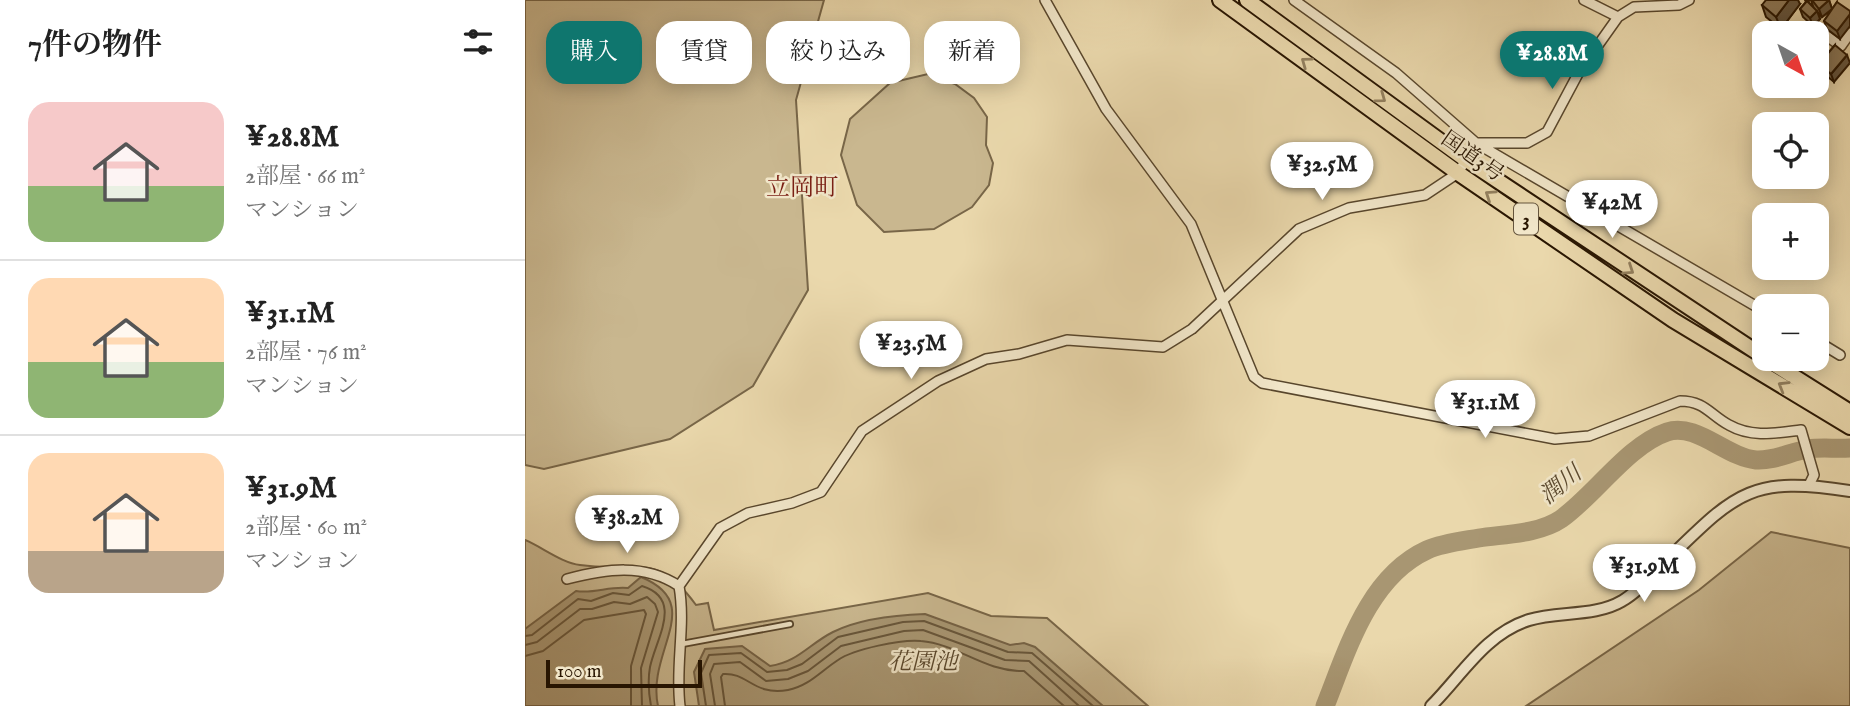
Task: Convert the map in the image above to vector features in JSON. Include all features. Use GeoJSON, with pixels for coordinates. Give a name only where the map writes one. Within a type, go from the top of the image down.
{"type":"FeatureCollection","features":[{"type":"Feature","properties":{"kind":"highway","name":"国道3号"},"geometry":{"type":"LineString","coordinates":[[1220,0],[1462,166],[1752,350]]}},
{"type":"Feature","properties":{"kind":"highway","name":"国道3号"},"geometry":{"type":"LineString","coordinates":[[1247,0],[1462,166],[1673,320],[1847,420]]}},
{"type":"Feature","properties":{"kind":"highway","name":"国道3号"},"geometry":{"type":"LineString","coordinates":[[1782,371],[1847,420]]}},
{"type":"Feature","properties":{"kind":"street"},"geometry":{"type":"LineString","coordinates":[[1045,0],[1106,109],[1191,224],[1254,377],[1262,383],[1555,439],[1589,436],[1680,401],[1695,401],[1731,427],[1750,433],[1764,435],[1801,430],[1812,480]]}},
{"type":"Feature","properties":{"kind":"street"},"geometry":{"type":"LineString","coordinates":[[1294,0],[1396,73],[1476,143],[1752,304]]}},
{"type":"Feature","properties":{"kind":"street"},"geometry":{"type":"LineString","coordinates":[[1584,0],[1618,17]]}},
{"type":"Feature","properties":{"kind":"street"},"geometry":{"type":"LineString","coordinates":[[1476,143],[1527,143],[1547,132],[1579,72],[1618,17],[1634,6],[1679,5],[1689,0]]}},
{"type":"Feature","properties":{"kind":"street"},"geometry":{"type":"LineString","coordinates":[[1829,38],[1841,46],[1850,33]]}},
{"type":"Feature","properties":{"kind":"street"},"geometry":{"type":"LineString","coordinates":[[680,706],[683,611],[679,586],[720,528],[748,513],[792,503],[821,492],[862,431],[938,382],[986,359],[1019,354],[1067,340],[1163,347],[1192,329],[1299,229],[1349,208],[1425,195],[1462,166],[1476,143]]}},
{"type":"Feature","properties":{"kind":"street"},"geometry":{"type":"LineString","coordinates":[[1829,348],[1840,355]]}},
{"type":"Feature","properties":{"kind":"street"},"geometry":{"type":"LineString","coordinates":[[1431,706],[1493,637],[1531,619],[1620,602],[1709,519],[1741,495],[1754,489],[1812,480],[1850,491]]}},
{"type":"Feature","properties":{"kind":"street"},"geometry":{"type":"LineString","coordinates":[[567,579],[622,570],[650,571],[679,586]]}},
{"type":"Feature","properties":{"kind":"lane"},"geometry":{"type":"LineString","coordinates":[[681,644],[790,624]]}},
{"type":"Feature","properties":{"kind":"shaded area"},"geometry":{"type":"Polygon","coordinates":[[[525,0],[824,0],[818,21],[766,21],[766,84],[800,84],[796,100],[808,290],[753,386],[670,439],[544,469],[525,465],[525,0]]]}},
{"type":"Feature","properties":{"kind":"shaded area"},"geometry":{"type":"Polygon","coordinates":[[[924,75],[924,84],[955,84],[974,98],[987,117],[986,145],[993,163],[989,185],[972,207],[934,229],[884,232],[857,205],[841,155],[850,119],[889,84],[910,84],[910,78],[924,75]]]}},
{"type":"Feature","properties":{"kind":"shaded area"},"geometry":{"type":"Polygon","coordinates":[[[1771,532],[1850,548],[1850,706],[1526,706],[1699,590],[1771,532]]]}},
{"type":"Feature","properties":{"kind":"shaded area"},"geometry":{"type":"Polygon","coordinates":[[[525,540],[573,564],[645,567],[657,570],[682,588],[696,605],[708,603],[714,630],[928,593],[991,616],[1047,618],[1148,706],[525,706],[525,540]]]}},
{"type":"Feature","properties":{"kind":"water"},"geometry":{"type":"Polygon","coordinates":[[[641,577],[660,588],[670,601],[672,615],[660,666],[658,706],[525,706],[525,629],[576,591],[628,588],[641,577]]]}},
{"type":"Feature","properties":{"kind":"water","name":"花園池"},"geometry":{"type":"Polygon","coordinates":[[[925,614],[1010,645],[1024,643],[1035,647],[1103,706],[699,706],[694,672],[705,649],[742,646],[770,666],[788,661],[825,637],[854,624],[878,618],[925,614]]]}},
{"type":"Feature","properties":{"kind":"building"},"geometry":{"type":"Polygon","coordinates":[[[1766,0],[1789,0],[1776,17],[1762,5],[1766,0]]]}},
{"type":"Feature","properties":{"kind":"building"},"geometry":{"type":"Polygon","coordinates":[[[1812,0],[1829,0],[1819,9],[1812,0]]]}},
{"type":"Feature","properties":{"kind":"building"},"geometry":{"type":"Polygon","coordinates":[[[1807,1],[1817,11],[1810,18],[1800,9],[1807,1]]]}},
{"type":"Feature","properties":{"kind":"building"},"geometry":{"type":"Polygon","coordinates":[[[1837,2],[1850,11],[1837,31],[1829,25],[1829,21],[1824,21],[1837,2]]]}},
{"type":"Feature","properties":{"kind":"building"},"geometry":{"type":"Polygon","coordinates":[[[1835,45],[1847,55],[1831,74],[1829,72],[1829,52],[1835,45]]]}},
{"type":"Feature","properties":{"kind":"waterway","name":"潤川"},"geometry":{"type":"LineString","coordinates":[[1325,706],[1362,618],[1389,578],[1407,562],[1427,550],[1453,542],[1521,533],[1552,524],[1574,509],[1625,459],[1653,438],[1678,430],[1689,432],[1745,458],[1756,460],[1808,449],[1850,448]]}},
{"type":"Feature","properties":{"kind":"district","name":"立岡町"},"geometry":{"type":"Point","coordinates":[802,187]}}]}
